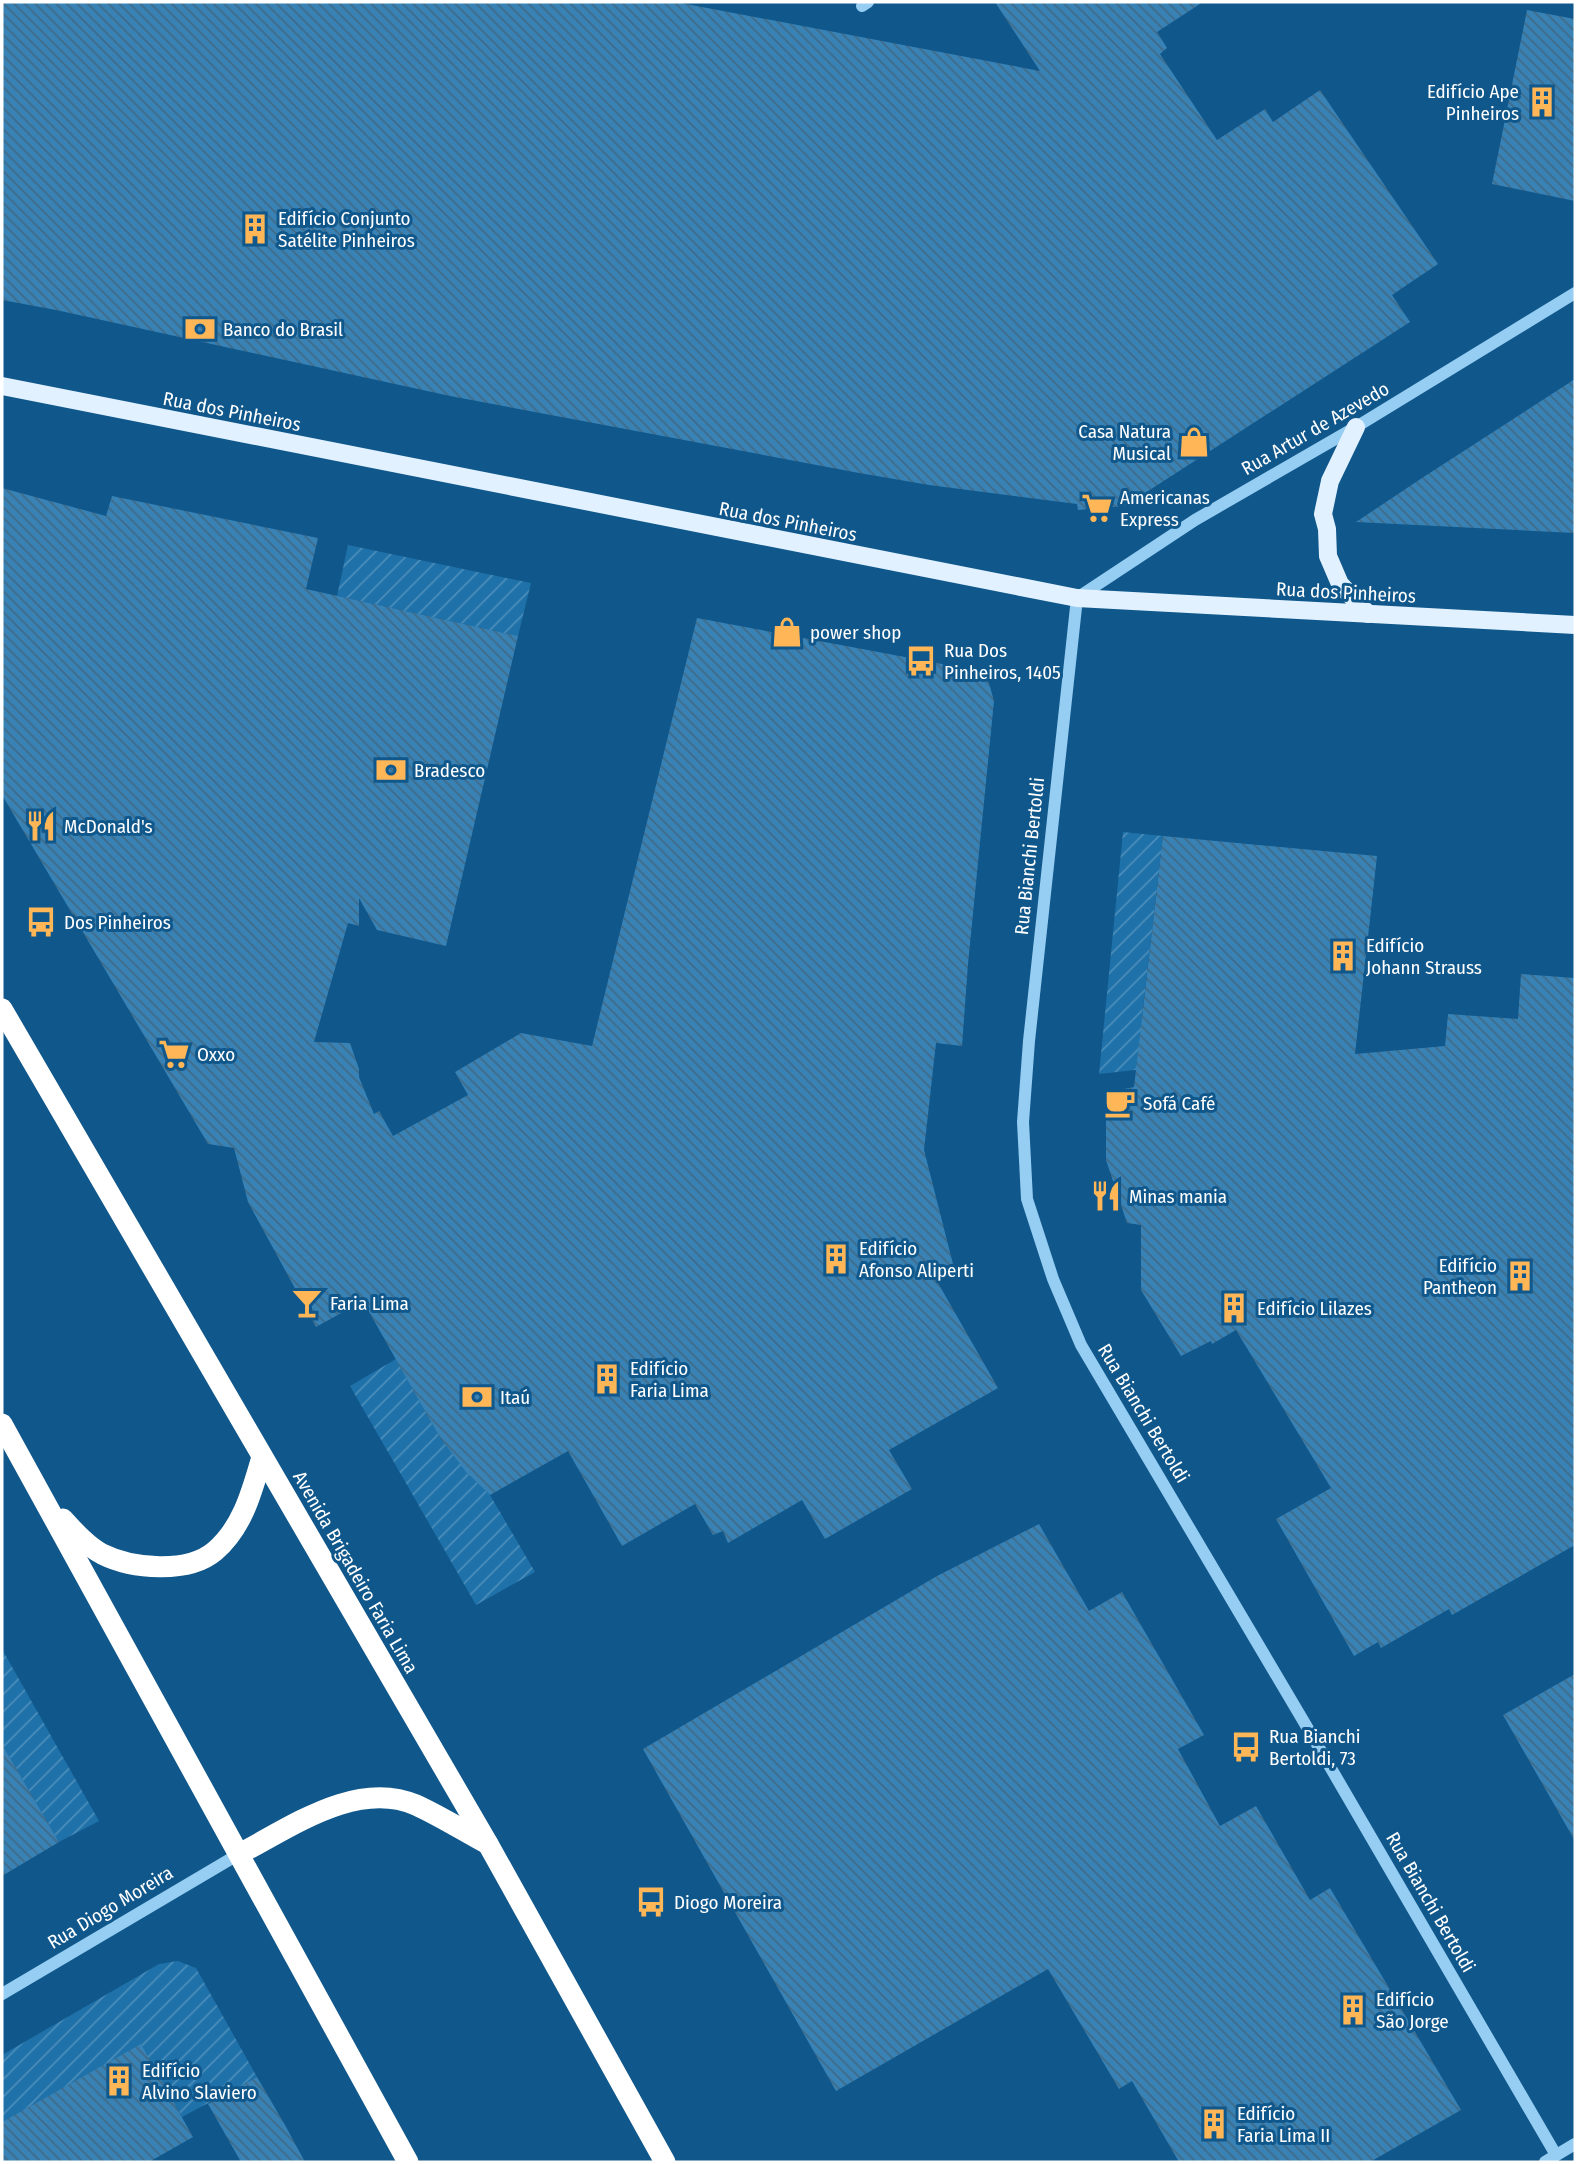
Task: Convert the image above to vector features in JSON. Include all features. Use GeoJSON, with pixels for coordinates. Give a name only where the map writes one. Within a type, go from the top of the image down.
{"type":"FeatureCollection","features":[{"type":"Feature","properties":{"kind":"highway","name":"Avenida Brigadeiro Faria Lima"},"geometry":{"type":"LineString","coordinates":[[2,1009],[488,1844],[665,2162]]}},
{"type":"Feature","properties":{"kind":"highway"},"geometry":{"type":"LineString","coordinates":[[2,1424],[408,2162]]}},
{"type":"Feature","properties":{"kind":"highway"},"geometry":{"type":"LineString","coordinates":[[42,1496],[80,1537],[101,1553],[124,1563],[173,1567],[213,1553],[224,1542],[248,1504],[262,1457]]}},
{"type":"Feature","properties":{"kind":"highway"},"geometry":{"type":"LineString","coordinates":[[239,1854],[334,1804],[376,1797],[413,1804],[488,1844]]}},
{"type":"Feature","properties":{"kind":"main road","name":"Rua dos Pinheiros"},"geometry":{"type":"LineString","coordinates":[[2,386],[1077,598],[1575,625]]}},
{"type":"Feature","properties":{"kind":"main road"},"geometry":{"type":"LineString","coordinates":[[1356,427],[1330,481],[1323,514],[1327,529],[1328,556],[1340,584],[1368,614]]}},
{"type":"Feature","properties":{"kind":"street","name":"Rua Artur de Azevedo"},"geometry":{"type":"LineString","coordinates":[[1077,598],[1195,520],[1356,427],[1575,293]]}},
{"type":"Feature","properties":{"kind":"street","name":"Rua Bianchi Bertoldi"},"geometry":{"type":"LineString","coordinates":[[1077,598],[1028,1041],[1023,1122],[1027,1199],[1053,1279],[1081,1345],[1304,1721],[1550,2159]]}},
{"type":"Feature","properties":{"kind":"street","name":"Rua Diogo Moreira"},"geometry":{"type":"LineString","coordinates":[[2,1994],[239,1854]]}},
{"type":"Feature","properties":{"kind":"street"},"geometry":{"type":"LineString","coordinates":[[1550,2159],[1575,2144]]}},
{"type":"Feature","properties":{"kind":"shaded area"},"geometry":{"type":"Polygon","coordinates":[[[348,545],[531,583],[518,636],[337,596],[348,545]]]}},
{"type":"Feature","properties":{"kind":"shaded area"},"geometry":{"type":"Polygon","coordinates":[[[1123,832],[1163,836],[1142,1016],[1180,1065],[1099,1074],[1123,832]]]}},
{"type":"Feature","properties":{"kind":"shaded area"},"geometry":{"type":"Polygon","coordinates":[[[396,1359],[439,1436],[469,1475],[490,1495],[535,1572],[476,1605],[350,1386],[396,1359]]]}},
{"type":"Feature","properties":{"kind":"shaded area"},"geometry":{"type":"Polygon","coordinates":[[[2,1649],[99,1821],[59,1842],[2,1744],[2,1649]]]}},
{"type":"Feature","properties":{"kind":"shaded area"},"geometry":{"type":"Polygon","coordinates":[[[178,1961],[196,1968],[257,2077],[182,2117],[141,2045],[2,2122],[2,2055],[159,1964],[178,1961]]]}},
{"type":"Feature","properties":{"kind":"building"},"geometry":{"type":"Polygon","coordinates":[[[2,2],[681,3],[1040,71],[995,2],[1203,2],[1157,32],[1167,48],[1160,54],[1217,140],[1265,109],[1273,122],[1320,90],[1438,264],[1392,295],[1410,322],[1125,506],[1078,510],[1077,504],[859,473],[450,396],[2,300],[2,2]]]}},
{"type":"Feature","properties":{"kind":"building","name":"Edifício Ape Pinheiros"},"geometry":{"type":"Polygon","coordinates":[[[1527,10],[1575,19],[1575,201],[1492,184],[1527,10]]]}},
{"type":"Feature","properties":{"kind":"building"},"geometry":{"type":"Polygon","coordinates":[[[1575,379],[1575,533],[1356,522],[1422,478],[1575,379]]]}},
{"type":"Feature","properties":{"kind":"building"},"geometry":{"type":"Polygon","coordinates":[[[2,488],[106,516],[112,496],[318,538],[306,589],[518,636],[446,946],[377,930],[359,898],[359,926],[348,923],[314,1042],[350,1043],[359,1077],[374,1114],[379,1111],[393,1136],[468,1095],[455,1072],[521,1033],[592,1046],[697,618],[969,669],[982,675],[989,683],[994,701],[962,1046],[936,1043],[924,1150],[953,1264],[930,1269],[998,1388],[889,1450],[912,1489],[825,1539],[802,1500],[728,1543],[723,1531],[713,1535],[695,1504],[622,1546],[568,1451],[490,1495],[466,1472],[439,1436],[363,1301],[316,1327],[248,1202],[234,1148],[208,1144],[2,795],[2,488]]]}},
{"type":"Feature","properties":{"kind":"building"},"geometry":{"type":"Polygon","coordinates":[[[1163,836],[1377,856],[1355,1054],[1445,1046],[1448,1014],[1518,1019],[1521,974],[1575,978],[1575,1545],[1452,1615],[1449,1609],[1381,1648],[1378,1642],[1354,1656],[1276,1519],[1331,1488],[1236,1330],[1212,1344],[1211,1341],[1181,1356],[1141,1290],[1141,1225],[1127,1223],[1106,1160],[1106,1093],[1134,1087],[1163,836]]]}},
{"type":"Feature","properties":{"kind":"building"},"geometry":{"type":"Polygon","coordinates":[[[1039,1524],[1089,1611],[1122,1592],[1204,1735],[1178,1749],[1220,1826],[1256,1806],[1310,1900],[1330,1888],[1461,2110],[1370,2162],[1179,2162],[1132,2081],[1119,2089],[1048,1969],[836,2091],[643,1749],[937,1576],[1039,1524]]]}},
{"type":"Feature","properties":{"kind":"building"},"geometry":{"type":"Polygon","coordinates":[[[1575,1674],[1575,1841],[1503,1715],[1575,1674]]]}},
{"type":"Feature","properties":{"kind":"building"},"geometry":{"type":"Polygon","coordinates":[[[2,1744],[59,1842],[2,1876],[2,1744]]]}},
{"type":"Feature","properties":{"kind":"building","name":"Edifício Alvino Slaviero"},"geometry":{"type":"Polygon","coordinates":[[[141,2044],[193,2137],[149,2162],[2,2162],[2,2122],[141,2044]]]}},
{"type":"Feature","properties":{"kind":"building"},"geometry":{"type":"Polygon","coordinates":[[[257,2077],[305,2162],[241,2162],[208,2104],[257,2077]]]}},
{"type":"Feature","properties":{"kind":"place","name":"Edifício Ape Pinheiros"},"geometry":{"type":"Point","coordinates":[1542,102]}},
{"type":"Feature","properties":{"kind":"place","name":"Edifício Conjunto Satélite Pinheiros"},"geometry":{"type":"Point","coordinates":[255,229]}},
{"type":"Feature","properties":{"kind":"place","name":"Banco do Brasil"},"geometry":{"type":"Point","coordinates":[200,329]}},
{"type":"Feature","properties":{"kind":"place","name":"Casa Natura Musical"},"geometry":{"type":"Point","coordinates":[1194,442]}},
{"type":"Feature","properties":{"kind":"place","name":"Americanas Express"},"geometry":{"type":"Point","coordinates":[1097,508]}},
{"type":"Feature","properties":{"kind":"place","name":"power shop"},"geometry":{"type":"Point","coordinates":[787,632]}},
{"type":"Feature","properties":{"kind":"place","name":"Rua Dos Pinheiros, 1405"},"geometry":{"type":"Point","coordinates":[921,661]}},
{"type":"Feature","properties":{"kind":"place","name":"Bradesco"},"geometry":{"type":"Point","coordinates":[391,770]}},
{"type":"Feature","properties":{"kind":"place","name":"McDonald's"},"geometry":{"type":"Point","coordinates":[41,826]}},
{"type":"Feature","properties":{"kind":"place","name":"Dos Pinheiros"},"geometry":{"type":"Point","coordinates":[41,922]}},
{"type":"Feature","properties":{"kind":"place","name":"Edifício Johann Strauss"},"geometry":{"type":"Point","coordinates":[1343,956]}},
{"type":"Feature","properties":{"kind":"place","name":"Oxxo"},"geometry":{"type":"Point","coordinates":[174,1054]}},
{"type":"Feature","properties":{"kind":"place","name":"Sofá Café"},"geometry":{"type":"Point","coordinates":[1120,1103]}},
{"type":"Feature","properties":{"kind":"place","name":"Minas mania"},"geometry":{"type":"Point","coordinates":[1106,1196]}},
{"type":"Feature","properties":{"kind":"place","name":"Edifício Afonso Aliperti"},"geometry":{"type":"Point","coordinates":[836,1259]}},
{"type":"Feature","properties":{"kind":"place","name":"Edifício Pantheon"},"geometry":{"type":"Point","coordinates":[1520,1276]}},
{"type":"Feature","properties":{"kind":"place","name":"Faria Lima"},"geometry":{"type":"Point","coordinates":[307,1303]}},
{"type":"Feature","properties":{"kind":"place","name":"Edifício Lilazes"},"geometry":{"type":"Point","coordinates":[1234,1308]}},
{"type":"Feature","properties":{"kind":"place","name":"Edifício Faria Lima"},"geometry":{"type":"Point","coordinates":[607,1379]}},
{"type":"Feature","properties":{"kind":"place","name":"Itaú"},"geometry":{"type":"Point","coordinates":[477,1397]}},
{"type":"Feature","properties":{"kind":"place","name":"Rua Bianchi Bertoldi, 73"},"geometry":{"type":"Point","coordinates":[1246,1747]}},
{"type":"Feature","properties":{"kind":"place","name":"Diogo Moreira"},"geometry":{"type":"Point","coordinates":[651,1902]}},
{"type":"Feature","properties":{"kind":"place","name":"Edifício São Jorge"},"geometry":{"type":"Point","coordinates":[1353,2010]}},
{"type":"Feature","properties":{"kind":"place","name":"Edifício Alvino Slaviero"},"geometry":{"type":"Point","coordinates":[119,2081]}},
{"type":"Feature","properties":{"kind":"place","name":"Edifício Faria Lima II"},"geometry":{"type":"Point","coordinates":[1214,2124]}}]}
